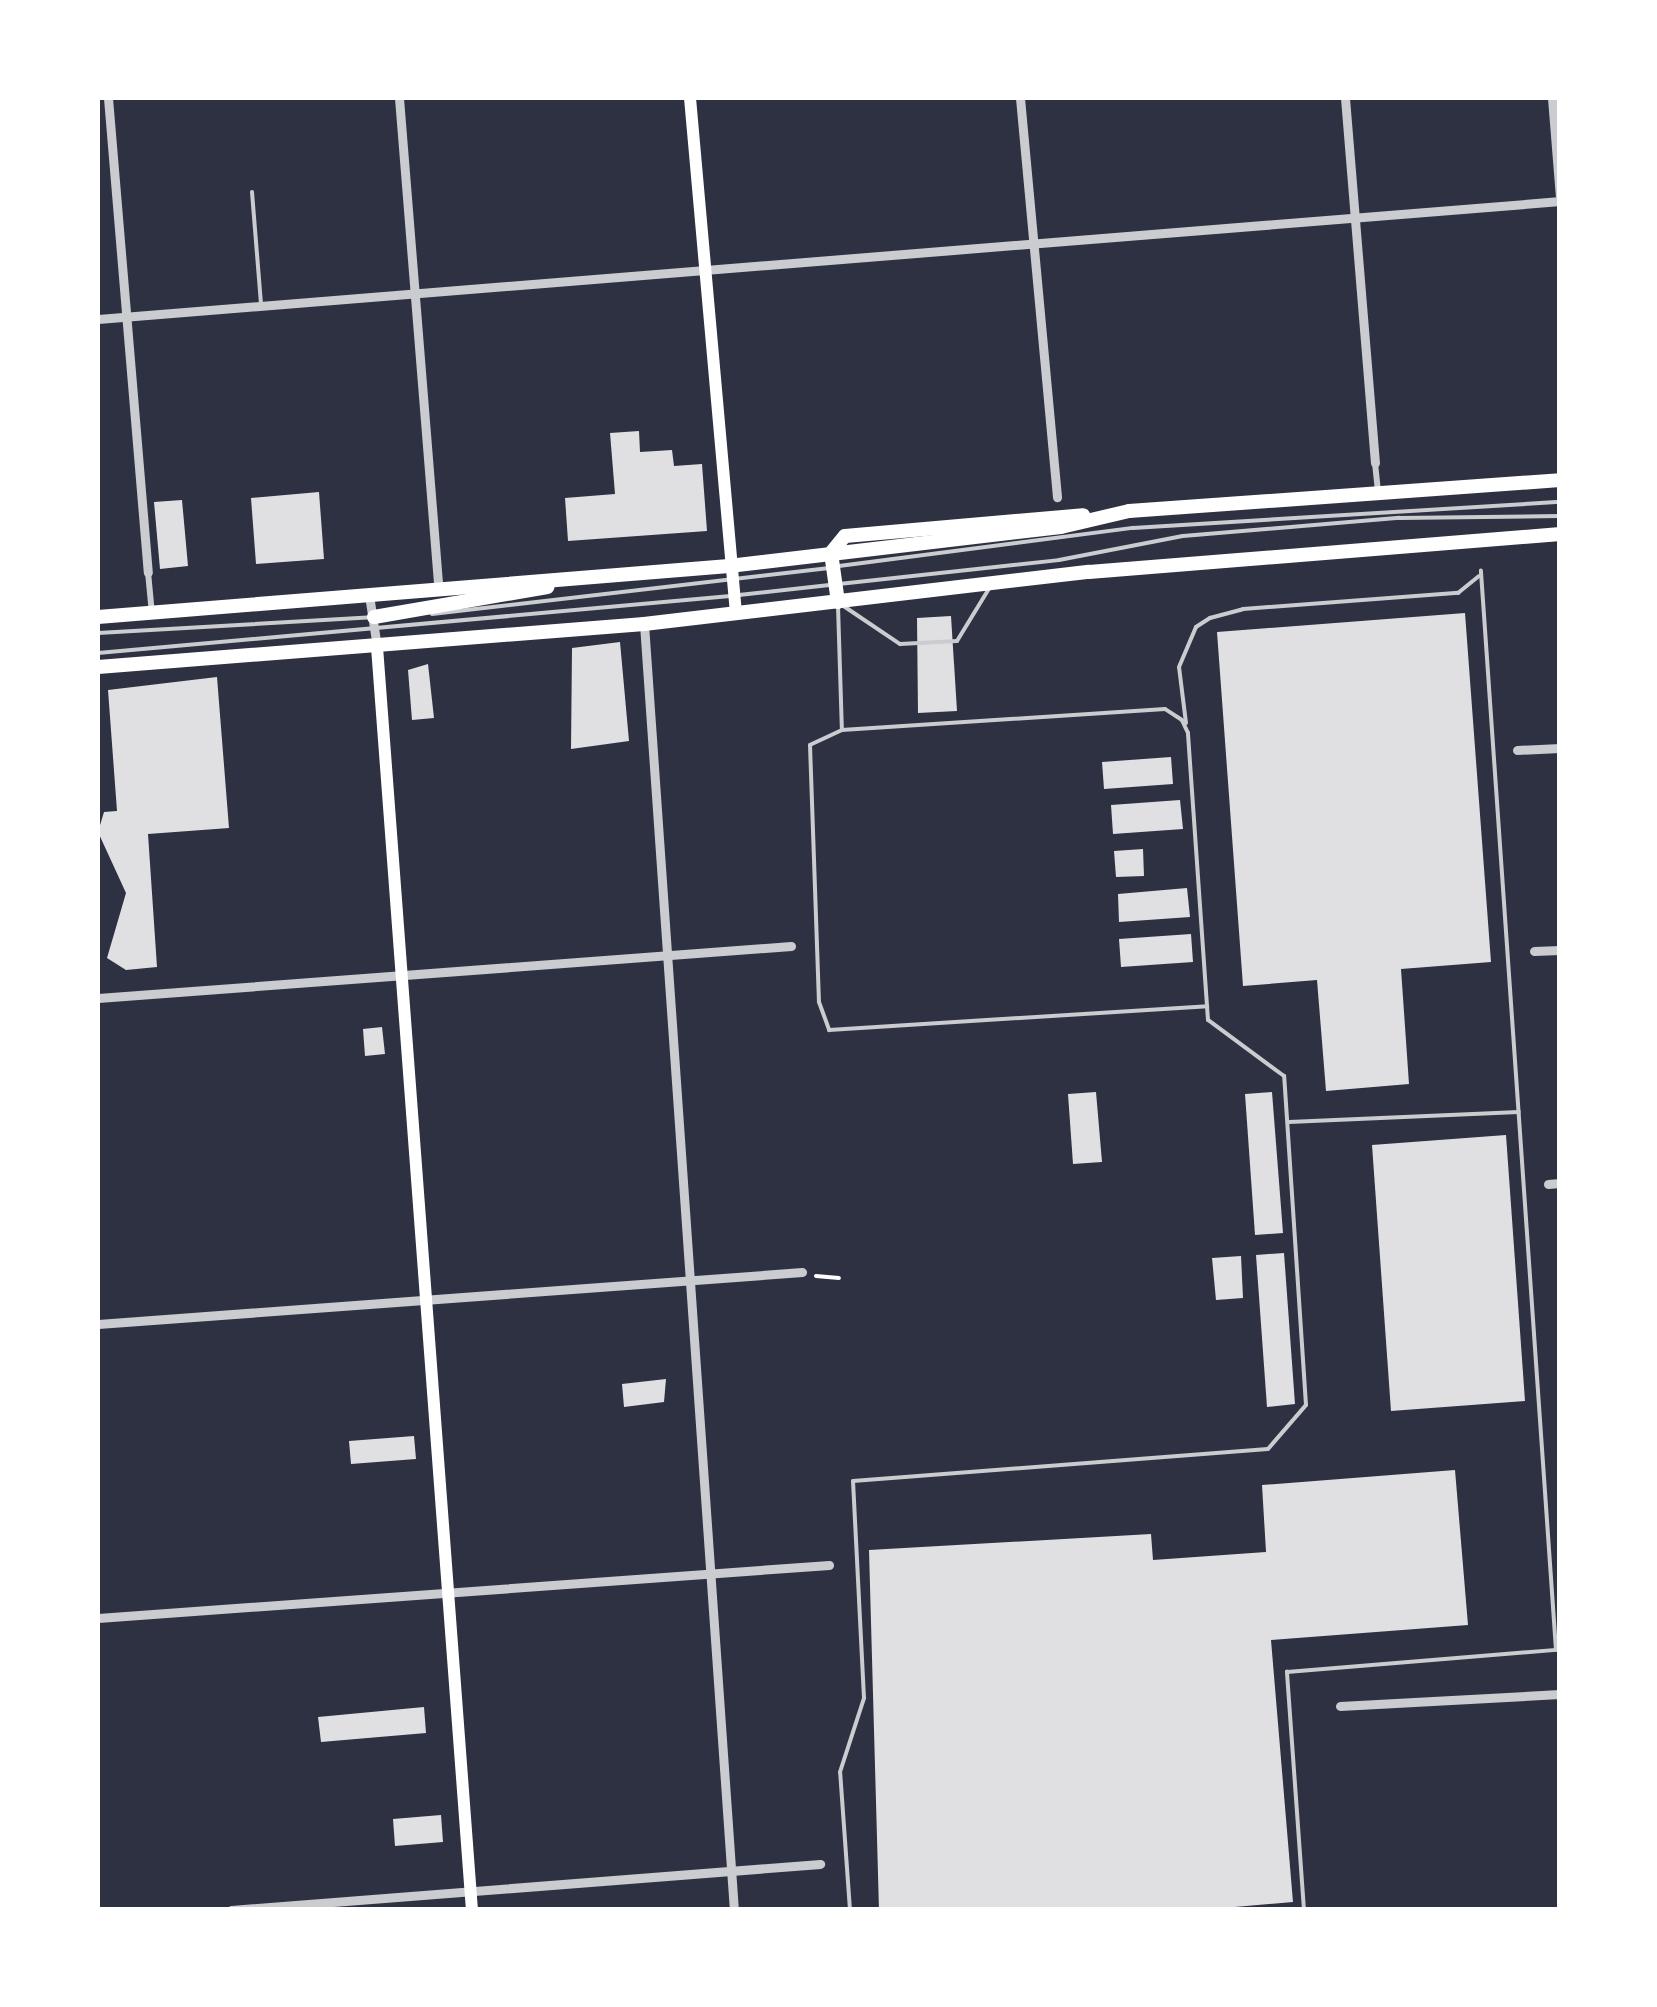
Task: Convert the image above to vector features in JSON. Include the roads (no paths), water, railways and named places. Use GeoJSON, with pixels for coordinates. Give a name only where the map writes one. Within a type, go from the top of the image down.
{"type":"FeatureCollection","features":[{"type":"Feature","properties":{"kind":"main road"},"geometry":{"type":"LineString","coordinates":[[690,98],[736,613]]}},
{"type":"Feature","properties":{"kind":"main road"},"geometry":{"type":"LineString","coordinates":[[838,602],[832,560],[845,536],[1560,480]]}},
{"type":"Feature","properties":{"kind":"main road"},"geometry":{"type":"LineString","coordinates":[[98,617],[592,578],[732,581],[832,560],[1062,527],[1129,511]]}},
{"type":"Feature","properties":{"kind":"main road"},"geometry":{"type":"LineString","coordinates":[[98,667],[376,632],[644,624],[992,582],[1560,534]]}},
{"type":"Feature","properties":{"kind":"main road"},"geometry":{"type":"LineString","coordinates":[[376,632],[592,578]]}},
{"type":"Feature","properties":{"kind":"main road"},"geometry":{"type":"LineString","coordinates":[[376,632],[472,1910]]}},
{"type":"Feature","properties":{"kind":"street"},"geometry":{"type":"LineString","coordinates":[[108,98],[152,615]]}},
{"type":"Feature","properties":{"kind":"street"},"geometry":{"type":"LineString","coordinates":[[400,98],[438,588]]}},
{"type":"Feature","properties":{"kind":"street"},"geometry":{"type":"LineString","coordinates":[[1020,98],[1058,517]]}},
{"type":"Feature","properties":{"kind":"street"},"geometry":{"type":"LineString","coordinates":[[1345,98],[1378,494]]}},
{"type":"Feature","properties":{"kind":"street"},"geometry":{"type":"LineString","coordinates":[[98,319],[704,274],[1560,200],[1552,98]]}},
{"type":"Feature","properties":{"kind":"street"},"geometry":{"type":"LineString","coordinates":[[368,596],[376,632]]}},
{"type":"Feature","properties":{"kind":"street"},"geometry":{"type":"LineString","coordinates":[[644,624],[734,1910]]}},
{"type":"Feature","properties":{"kind":"street"},"geometry":{"type":"LineString","coordinates":[[1517,750],[1560,748]]}},
{"type":"Feature","properties":{"kind":"street"},"geometry":{"type":"LineString","coordinates":[[98,998],[791,946]]}},
{"type":"Feature","properties":{"kind":"street"},"geometry":{"type":"LineString","coordinates":[[1534,951],[1560,950]]}},
{"type":"Feature","properties":{"kind":"street"},"geometry":{"type":"LineString","coordinates":[[98,1324],[802,1272]]}},
{"type":"Feature","properties":{"kind":"street"},"geometry":{"type":"LineString","coordinates":[[98,1618],[828,1566]]}},
{"type":"Feature","properties":{"kind":"street"},"geometry":{"type":"LineString","coordinates":[[1340,1706],[1560,1694]]}},
{"type":"Feature","properties":{"kind":"street"},"geometry":{"type":"LineString","coordinates":[[231,1910],[820,1864]]}},
{"type":"Feature","properties":{"kind":"lane"},"geometry":{"type":"LineString","coordinates":[[252,192],[261,309]]}},
{"type":"Feature","properties":{"kind":"lane"},"geometry":{"type":"LineString","coordinates":[[832,560],[1133,528],[1560,502]]}},
{"type":"Feature","properties":{"kind":"lane"},"geometry":{"type":"LineString","coordinates":[[98,633],[376,632],[732,581],[835,584],[1059,560],[1183,536],[1399,518],[1560,516]]}},
{"type":"Feature","properties":{"kind":"lane"},"geometry":{"type":"LineString","coordinates":[[850,1910],[840,1772],[864,1698],[849,1492],[853,1481],[1268,1450],[1306,1404],[1284,1076],[1208,1020],[1188,733],[1179,667],[1196,627],[1210,618],[1244,608],[1458,594],[1481,571],[1556,1650],[1287,1672],[1304,1910]]}},
{"type":"Feature","properties":{"kind":"lane"},"geometry":{"type":"LineString","coordinates":[[98,654],[376,632],[732,581]]}},
{"type":"Feature","properties":{"kind":"lane"},"geometry":{"type":"LineString","coordinates":[[838,602],[900,644],[956,640],[992,582]]}},
{"type":"Feature","properties":{"kind":"lane"},"geometry":{"type":"LineString","coordinates":[[838,602],[842,730]]}},
{"type":"Feature","properties":{"kind":"lane"},"geometry":{"type":"LineString","coordinates":[[1188,733],[1164,709],[842,730],[817,736],[807,754],[819,1002],[829,1030],[1207,1006]]}},
{"type":"Feature","properties":{"kind":"lane"},"geometry":{"type":"LineString","coordinates":[[1287,1122],[1519,1112]]}}]}
